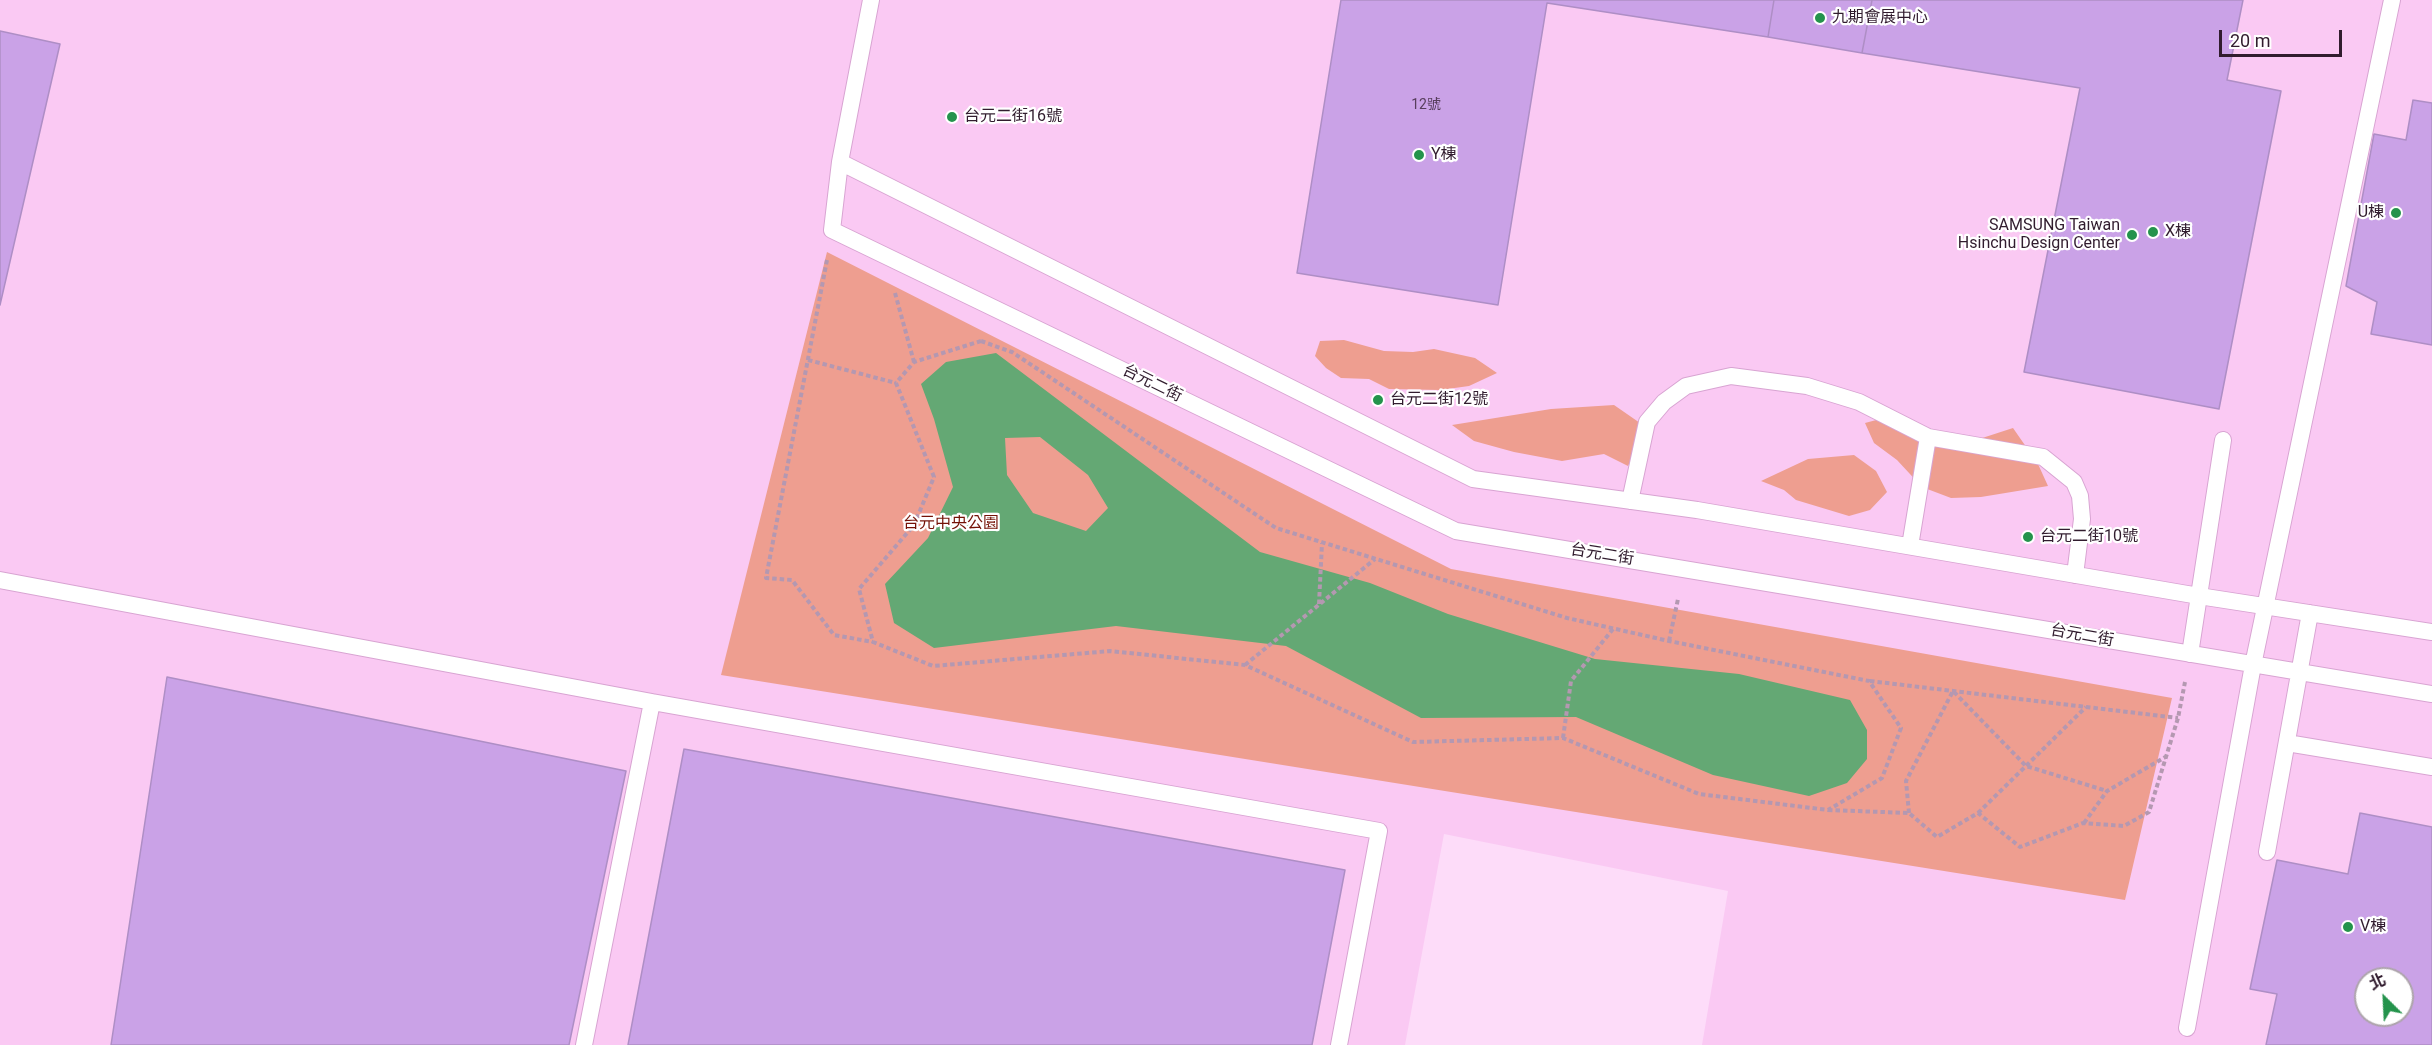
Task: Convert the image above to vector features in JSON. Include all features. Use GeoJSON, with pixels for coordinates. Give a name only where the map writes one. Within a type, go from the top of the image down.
{"type":"FeatureCollection","features":[{"type":"Feature","properties":{"kind":"lane"},"geometry":{"type":"LineString","coordinates":[[832,230],[840,162],[871,0]]}},
{"type":"Feature","properties":{"kind":"lane"},"geometry":{"type":"LineString","coordinates":[[2187,1028],[2253,665],[2392,0]]}},
{"type":"Feature","properties":{"kind":"lane"},"geometry":{"type":"LineString","coordinates":[[840,162],[1473,479],[1630,501],[2199,596],[2432,632]]}},
{"type":"Feature","properties":{"kind":"lane","name":"台元二街"},"geometry":{"type":"LineString","coordinates":[[832,230],[1456,531],[2432,694]]}},
{"type":"Feature","properties":{"kind":"lane"},"geometry":{"type":"LineString","coordinates":[[1630,501],[1647,422],[1664,402],[1686,386],[1731,376],[1807,386],[1859,402],[1928,437],[2043,457],[2074,482],[2080,496],[2082,519],[2075,574]]}},
{"type":"Feature","properties":{"kind":"lane"},"geometry":{"type":"LineString","coordinates":[[1910,546],[1928,437]]}},
{"type":"Feature","properties":{"kind":"lane"},"geometry":{"type":"LineString","coordinates":[[2190,654],[2223,440]]}},
{"type":"Feature","properties":{"kind":"lane"},"geometry":{"type":"LineString","coordinates":[[0,580],[652,702],[1379,831],[1339,1045]]}},
{"type":"Feature","properties":{"kind":"lane"},"geometry":{"type":"LineString","coordinates":[[2267,852],[2310,613]]}},
{"type":"Feature","properties":{"kind":"lane"},"geometry":{"type":"LineString","coordinates":[[584,1045],[652,702]]}},
{"type":"Feature","properties":{"kind":"lane"},"geometry":{"type":"LineString","coordinates":[[2286,742],[2432,767]]}},
{"type":"Feature","properties":{"kind":"path"},"geometry":{"type":"LineString","coordinates":[[832,230],[766,578],[792,580],[834,635],[873,642],[933,666],[1110,651],[1245,665],[1413,742],[1563,738],[1699,794],[1828,810],[1909,813],[1937,837],[1978,813],[2086,707]]}},
{"type":"Feature","properties":{"kind":"path"},"geometry":{"type":"LineString","coordinates":[[884,255],[914,362]]}},
{"type":"Feature","properties":{"kind":"path"},"geometry":{"type":"LineString","coordinates":[[896,383],[914,362],[981,341],[1012,352],[1276,528],[1322,543],[1567,618],[1669,641],[1869,681],[2178,718]]}},
{"type":"Feature","properties":{"kind":"path"},"geometry":{"type":"LineString","coordinates":[[808,360],[896,383]]}},
{"type":"Feature","properties":{"kind":"path"},"geometry":{"type":"LineString","coordinates":[[873,642],[859,590],[914,525],[934,477],[896,383]]}},
{"type":"Feature","properties":{"kind":"path"},"geometry":{"type":"LineString","coordinates":[[1319,604],[1322,543]]}},
{"type":"Feature","properties":{"kind":"path"},"geometry":{"type":"LineString","coordinates":[[1245,665],[1375,559]]}},
{"type":"Feature","properties":{"kind":"path"},"geometry":{"type":"LineString","coordinates":[[1669,641],[1684,569]]}},
{"type":"Feature","properties":{"kind":"path"},"geometry":{"type":"LineString","coordinates":[[1563,738],[1570,681],[1613,629]]}},
{"type":"Feature","properties":{"kind":"path"},"geometry":{"type":"LineString","coordinates":[[1978,813],[2020,847],[2083,823],[2124,826],[2149,812],[2178,718],[2190,654]]}},
{"type":"Feature","properties":{"kind":"path"},"geometry":{"type":"LineString","coordinates":[[1828,810],[1882,778],[1901,729],[1869,681]]}},
{"type":"Feature","properties":{"kind":"path"},"geometry":{"type":"LineString","coordinates":[[1953,691],[2026,766],[2107,791]]}},
{"type":"Feature","properties":{"kind":"path"},"geometry":{"type":"LineString","coordinates":[[1909,813],[1906,781],[1953,691]]}},
{"type":"Feature","properties":{"kind":"path"},"geometry":{"type":"LineString","coordinates":[[2083,823],[2107,791],[2166,756]]}},
{"type":"Feature","properties":{"kind":"shaded area"},"geometry":{"type":"Polygon","coordinates":[[[0,0],[2432,0],[2432,1045],[1702,1045],[1728,891],[1444,834],[1405,1045],[0,1045],[0,0]]]}},
{"type":"Feature","properties":{"kind":"shaded area"},"geometry":{"type":"Polygon","coordinates":[[[996,353],[1260,552],[1370,583],[1448,614],[1595,659],[1739,674],[1850,700],[1867,730],[1867,759],[1847,783],[1809,796],[1713,775],[1576,717],[1421,718],[1286,646],[1116,626],[934,648],[894,623],[885,584],[928,538],[953,487],[934,419],[921,384],[946,362],[996,353]],[[1040,437],[1005,438],[1007,475],[1033,513],[1086,531],[1108,508],[1088,475],[1040,437]]]}},
{"type":"Feature","properties":{"kind":"green space","name":"台元中央公園"},"geometry":{"type":"Polygon","coordinates":[[[827,252],[1451,569],[2172,698],[2125,900],[721,675],[827,252]]]}},
{"type":"Feature","properties":{"kind":"green space"},"geometry":{"type":"Polygon","coordinates":[[[1344,340],[1384,351],[1413,352],[1434,349],[1475,358],[1497,373],[1469,386],[1440,390],[1389,389],[1369,379],[1341,378],[1326,368],[1315,356],[1320,341],[1344,340]]]}},
{"type":"Feature","properties":{"kind":"green space"},"geometry":{"type":"Polygon","coordinates":[[[1614,405],[1640,423],[1639,445],[1628,466],[1604,454],[1562,461],[1514,452],[1474,441],[1452,425],[1551,409],[1614,405]]]}},
{"type":"Feature","properties":{"kind":"green space"},"geometry":{"type":"Polygon","coordinates":[[[1895,415],[1925,438],[1973,441],[2013,428],[2038,464],[2048,486],[1981,497],[1951,498],[1922,487],[1897,460],[1874,443],[1865,423],[1895,415]]]}},
{"type":"Feature","properties":{"kind":"green space"},"geometry":{"type":"Polygon","coordinates":[[[1854,455],[1876,471],[1887,492],[1870,510],[1849,516],[1796,500],[1784,490],[1761,481],[1808,459],[1854,455]]]}},
{"type":"Feature","properties":{"kind":"building","name":"Y棟"},"geometry":{"type":"Polygon","coordinates":[[[1341,0],[1774,0],[1768,37],[1547,3],[1498,305],[1297,273],[1341,0]]]}},
{"type":"Feature","properties":{"kind":"building","name":"九期會展中心"},"geometry":{"type":"Polygon","coordinates":[[[1774,0],[1872,0],[1862,53],[1768,37],[1774,0]]]}},
{"type":"Feature","properties":{"kind":"building","name":"X棟"},"geometry":{"type":"Polygon","coordinates":[[[1872,0],[2243,0],[2227,80],[2281,91],[2219,409],[2024,372],[2080,88],[1862,53],[1872,0]]]}},
{"type":"Feature","properties":{"kind":"building"},"geometry":{"type":"Polygon","coordinates":[[[0,31],[60,44],[0,305],[0,31]]]}},
{"type":"Feature","properties":{"kind":"building","name":"U棟"},"geometry":{"type":"Polygon","coordinates":[[[2413,100],[2432,103],[2432,345],[2371,334],[2377,302],[2346,286],[2374,134],[2406,140],[2413,100]]]}},
{"type":"Feature","properties":{"kind":"building"},"geometry":{"type":"Polygon","coordinates":[[[167,677],[626,771],[569,1045],[111,1045],[167,677]]]}},
{"type":"Feature","properties":{"kind":"building"},"geometry":{"type":"Polygon","coordinates":[[[684,749],[1345,870],[1312,1045],[628,1045],[684,749]]]}},
{"type":"Feature","properties":{"kind":"building","name":"V棟"},"geometry":{"type":"Polygon","coordinates":[[[2360,813],[2432,827],[2432,1045],[2266,1045],[2277,994],[2250,989],[2277,860],[2348,874],[2360,813]]]}},
{"type":"Feature","properties":{"kind":"place","name":"九期會展中心"},"geometry":{"type":"Point","coordinates":[1820,18]}},
{"type":"Feature","properties":{"kind":"place","name":"台元二街16號"},"geometry":{"type":"Point","coordinates":[952,117]}},
{"type":"Feature","properties":{"kind":"place","name":"Y棟"},"geometry":{"type":"Point","coordinates":[1419,155]}},
{"type":"Feature","properties":{"kind":"place","name":"U棟"},"geometry":{"type":"Point","coordinates":[2396,213]}},
{"type":"Feature","properties":{"kind":"place","name":"X棟"},"geometry":{"type":"Point","coordinates":[2153,232]}},
{"type":"Feature","properties":{"kind":"place","name":"SAMSUNG Taiwan Hsinchu Design Center"},"geometry":{"type":"Point","coordinates":[2132,235]}},
{"type":"Feature","properties":{"kind":"place","name":"台元二街12號"},"geometry":{"type":"Point","coordinates":[1378,400]}},
{"type":"Feature","properties":{"kind":"place","name":"台元二街10號"},"geometry":{"type":"Point","coordinates":[2028,537]}},
{"type":"Feature","properties":{"kind":"place","name":"V棟"},"geometry":{"type":"Point","coordinates":[2348,927]}}]}
